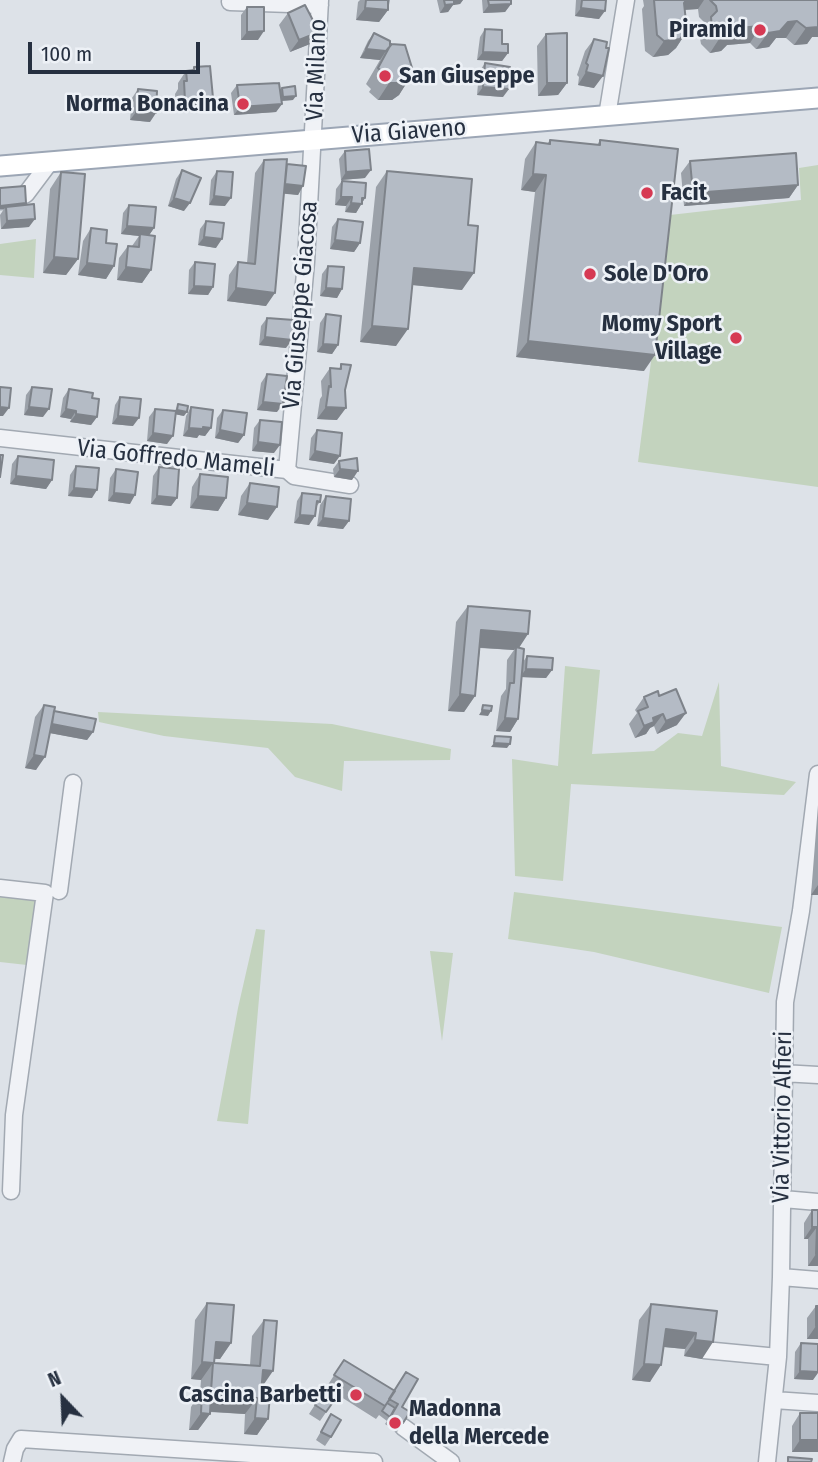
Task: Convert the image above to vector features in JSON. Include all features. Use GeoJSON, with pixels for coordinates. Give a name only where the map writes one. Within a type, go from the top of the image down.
{"type":"FeatureCollection","features":[{"type":"Feature","properties":{"kind":"main road","name":"Via Giaveno"},"geometry":{"type":"LineString","coordinates":[[0,166],[818,98]]}},
{"type":"Feature","properties":{"kind":"street"},"geometry":{"type":"LineString","coordinates":[[607,116],[626,0]]}},
{"type":"Feature","properties":{"kind":"street"},"geometry":{"type":"LineString","coordinates":[[230,2],[320,3]]}},
{"type":"Feature","properties":{"kind":"street","name":"Via Milano"},"geometry":{"type":"LineString","coordinates":[[314,139],[320,3]]}},
{"type":"Feature","properties":{"kind":"street","name":"Via Giuseppe Giacosa"},"geometry":{"type":"LineString","coordinates":[[287,471],[314,139]]}},
{"type":"Feature","properties":{"kind":"street"},"geometry":{"type":"LineString","coordinates":[[0,201],[14,200],[26,194],[50,162]]}},
{"type":"Feature","properties":{"kind":"street","name":"Via Goffredo Mameli"},"geometry":{"type":"LineString","coordinates":[[0,438],[287,471],[294,477],[350,485]]}},
{"type":"Feature","properties":{"kind":"street","name":"Via Vittorio Alfieri"},"geometry":{"type":"LineString","coordinates":[[767,1462],[778,1357],[785,1002],[802,911],[818,774]]}},
{"type":"Feature","properties":{"kind":"street"},"geometry":{"type":"LineString","coordinates":[[59,891],[73,783]]}},
{"type":"Feature","properties":{"kind":"street"},"geometry":{"type":"LineString","coordinates":[[0,888],[45,894],[14,1115],[11,1191]]}},
{"type":"Feature","properties":{"kind":"street"},"geometry":{"type":"LineString","coordinates":[[782,1073],[818,1075]]}},
{"type":"Feature","properties":{"kind":"street"},"geometry":{"type":"LineString","coordinates":[[783,1199],[818,1202]]}},
{"type":"Feature","properties":{"kind":"street"},"geometry":{"type":"LineString","coordinates":[[781,1277],[818,1280]]}},
{"type":"Feature","properties":{"kind":"street"},"geometry":{"type":"LineString","coordinates":[[704,1350],[778,1357]]}},
{"type":"Feature","properties":{"kind":"street"},"geometry":{"type":"LineString","coordinates":[[774,1400],[818,1403]]}},
{"type":"Feature","properties":{"kind":"street"},"geometry":{"type":"LineString","coordinates":[[404,1427],[451,1462]]}},
{"type":"Feature","properties":{"kind":"street"},"geometry":{"type":"LineString","coordinates":[[12,1462],[21,1439],[374,1462]]}},
{"type":"Feature","properties":{"kind":"green space","name":"Momy Sport Village"},"geometry":{"type":"Polygon","coordinates":[[[818,165],[818,487],[638,462],[670,215],[801,200],[799,168],[818,165]]]}},
{"type":"Feature","properties":{"kind":"green space"},"geometry":{"type":"Polygon","coordinates":[[[36,239],[34,278],[0,275],[0,244],[36,239]]]}},
{"type":"Feature","properties":{"kind":"green space"},"geometry":{"type":"Polygon","coordinates":[[[565,666],[600,670],[592,754],[654,751],[678,733],[702,736],[719,682],[721,766],[796,782],[784,795],[571,784],[563,881],[515,876],[512,759],[558,766],[565,666]]]}},
{"type":"Feature","properties":{"kind":"green space"},"geometry":{"type":"Polygon","coordinates":[[[98,712],[332,724],[451,749],[450,760],[344,761],[342,791],[295,777],[268,748],[164,736],[99,722],[98,712]]]}},
{"type":"Feature","properties":{"kind":"green space"},"geometry":{"type":"Polygon","coordinates":[[[0,886],[33,897],[39,904],[27,965],[0,962],[0,886]]]}},
{"type":"Feature","properties":{"kind":"green space"},"geometry":{"type":"Polygon","coordinates":[[[514,892],[782,927],[769,993],[594,952],[508,939],[514,892]]]}},
{"type":"Feature","properties":{"kind":"green space"},"geometry":{"type":"Polygon","coordinates":[[[256,929],[265,930],[248,1124],[217,1121],[238,1008],[256,929]]]}},
{"type":"Feature","properties":{"kind":"green space"},"geometry":{"type":"Polygon","coordinates":[[[430,951],[453,953],[442,1041],[430,951]]]}},
{"type":"Feature","properties":{"kind":"building"},"geometry":{"type":"Polygon","coordinates":[[[366,0],[388,0],[388,10],[365,8],[366,0]]]}},
{"type":"Feature","properties":{"kind":"building"},"geometry":{"type":"Polygon","coordinates":[[[444,0],[454,0],[454,4],[445,5],[444,0]]]}},
{"type":"Feature","properties":{"kind":"building"},"geometry":{"type":"Polygon","coordinates":[[[488,0],[511,0],[511,4],[489,5],[488,0]]]}},
{"type":"Feature","properties":{"kind":"building"},"geometry":{"type":"Polygon","coordinates":[[[582,0],[606,0],[605,11],[581,8],[582,0]]]}},
{"type":"Feature","properties":{"kind":"building"},"geometry":{"type":"Polygon","coordinates":[[[654,0],[686,0],[687,31],[680,39],[664,41],[657,35],[654,0]]]}},
{"type":"Feature","properties":{"kind":"building"},"geometry":{"type":"Polygon","coordinates":[[[710,0],[818,0],[818,27],[806,28],[797,21],[788,22],[780,31],[768,33],[761,26],[738,28],[733,35],[721,36],[712,28],[711,17],[717,11],[710,0]]]}},
{"type":"Feature","properties":{"kind":"building"},"geometry":{"type":"Polygon","coordinates":[[[305,5],[319,32],[299,40],[288,13],[305,5]]]}},
{"type":"Feature","properties":{"kind":"building"},"geometry":{"type":"Polygon","coordinates":[[[247,7],[264,7],[264,31],[247,32],[247,7]]]}},
{"type":"Feature","properties":{"kind":"building"},"geometry":{"type":"Polygon","coordinates":[[[485,29],[502,30],[502,44],[508,44],[508,53],[483,52],[485,29]]]}},
{"type":"Feature","properties":{"kind":"building"},"geometry":{"type":"Polygon","coordinates":[[[374,33],[390,41],[391,45],[386,51],[366,49],[374,33]]]}},
{"type":"Feature","properties":{"kind":"building"},"geometry":{"type":"Polygon","coordinates":[[[567,33],[567,83],[547,83],[546,34],[567,33]]]}},
{"type":"Feature","properties":{"kind":"building"},"geometry":{"type":"Polygon","coordinates":[[[594,39],[607,42],[606,48],[609,48],[603,76],[586,72],[586,63],[594,39]]]}},
{"type":"Feature","properties":{"kind":"building"},"geometry":{"type":"Polygon","coordinates":[[[391,44],[405,45],[413,71],[408,74],[410,78],[403,83],[389,83],[380,75],[382,72],[378,68],[391,44]]]}},
{"type":"Feature","properties":{"kind":"building"},"geometry":{"type":"Polygon","coordinates":[[[485,63],[510,67],[509,89],[483,87],[485,63]]]}},
{"type":"Feature","properties":{"kind":"building"},"geometry":{"type":"Polygon","coordinates":[[[210,66],[213,98],[185,101],[186,71],[194,70],[194,67],[210,66]]]}},
{"type":"Feature","properties":{"kind":"building"},"geometry":{"type":"Polygon","coordinates":[[[279,83],[282,104],[240,107],[237,85],[279,83]]]}},
{"type":"Feature","properties":{"kind":"building"},"geometry":{"type":"Polygon","coordinates":[[[295,86],[296,96],[283,97],[282,88],[295,86]]]}},
{"type":"Feature","properties":{"kind":"building"},"geometry":{"type":"Polygon","coordinates":[[[138,89],[157,91],[156,113],[136,112],[138,89]]]}},
{"type":"Feature","properties":{"kind":"building","name":"Sole D'Oro"},"geometry":{"type":"Polygon","coordinates":[[[550,140],[600,145],[600,140],[678,149],[655,355],[528,341],[546,175],[533,174],[536,142],[550,144],[550,140]]]}},
{"type":"Feature","properties":{"kind":"building"},"geometry":{"type":"Polygon","coordinates":[[[369,149],[371,170],[346,172],[345,151],[369,149]]]}},
{"type":"Feature","properties":{"kind":"building"},"geometry":{"type":"Polygon","coordinates":[[[796,153],[798,185],[693,193],[690,161],[796,153]]]}},
{"type":"Feature","properties":{"kind":"building"},"geometry":{"type":"Polygon","coordinates":[[[287,159],[275,293],[236,288],[238,262],[255,264],[264,160],[287,159]]]}},
{"type":"Feature","properties":{"kind":"building"},"geometry":{"type":"Polygon","coordinates":[[[287,164],[306,166],[303,186],[285,184],[287,164]]]}},
{"type":"Feature","properties":{"kind":"building"},"geometry":{"type":"Polygon","coordinates":[[[182,170],[201,178],[190,203],[174,198],[182,170]]]}},
{"type":"Feature","properties":{"kind":"building"},"geometry":{"type":"Polygon","coordinates":[[[217,171],[233,172],[231,198],[214,196],[217,171]]]}},
{"type":"Feature","properties":{"kind":"building"},"geometry":{"type":"Polygon","coordinates":[[[387,171],[472,179],[468,225],[478,226],[474,273],[414,268],[408,329],[372,326],[387,171]]]}},
{"type":"Feature","properties":{"kind":"building"},"geometry":{"type":"Polygon","coordinates":[[[61,172],[85,174],[78,259],[54,257],[61,172]]]}},
{"type":"Feature","properties":{"kind":"building"},"geometry":{"type":"Polygon","coordinates":[[[342,181],[366,183],[362,204],[351,203],[352,197],[341,197],[342,181]]]}},
{"type":"Feature","properties":{"kind":"building"},"geometry":{"type":"Polygon","coordinates":[[[25,186],[26,203],[0,206],[0,188],[25,186]]]}},
{"type":"Feature","properties":{"kind":"building"},"geometry":{"type":"Polygon","coordinates":[[[34,204],[35,219],[7,221],[6,207],[34,204]]]}},
{"type":"Feature","properties":{"kind":"building"},"geometry":{"type":"Polygon","coordinates":[[[129,205],[156,207],[154,228],[127,226],[129,205]]]}},
{"type":"Feature","properties":{"kind":"building"},"geometry":{"type":"Polygon","coordinates":[[[338,219],[363,222],[360,243],[335,240],[338,219]]]}},
{"type":"Feature","properties":{"kind":"building"},"geometry":{"type":"Polygon","coordinates":[[[206,221],[224,223],[222,239],[204,237],[206,221]]]}},
{"type":"Feature","properties":{"kind":"building"},"geometry":{"type":"Polygon","coordinates":[[[91,228],[107,230],[106,243],[117,244],[114,266],[87,263],[91,228]]]}},
{"type":"Feature","properties":{"kind":"building"},"geometry":{"type":"Polygon","coordinates":[[[140,234],[155,236],[151,270],[126,267],[128,246],[139,247],[140,234]]]}},
{"type":"Feature","properties":{"kind":"building"},"geometry":{"type":"Polygon","coordinates":[[[195,262],[215,264],[213,287],[194,286],[195,262]]]}},
{"type":"Feature","properties":{"kind":"building"},"geometry":{"type":"Polygon","coordinates":[[[328,266],[344,267],[342,289],[326,288],[328,266]]]}},
{"type":"Feature","properties":{"kind":"building"},"geometry":{"type":"Polygon","coordinates":[[[326,314],[341,316],[338,345],[323,344],[326,314]]]}},
{"type":"Feature","properties":{"kind":"building"},"geometry":{"type":"Polygon","coordinates":[[[267,318],[294,320],[292,340],[265,337],[267,318]]]}},
{"type":"Feature","properties":{"kind":"building"},"geometry":{"type":"Polygon","coordinates":[[[341,364],[351,365],[345,390],[346,408],[326,407],[329,386],[331,387],[330,368],[341,369],[341,364]]]}},
{"type":"Feature","properties":{"kind":"building"},"geometry":{"type":"Polygon","coordinates":[[[267,374],[287,376],[283,404],[263,402],[267,374]]]}},
{"type":"Feature","properties":{"kind":"building"},"geometry":{"type":"Polygon","coordinates":[[[0,387],[11,388],[9,408],[0,407],[0,387]]]}},
{"type":"Feature","properties":{"kind":"building"},"geometry":{"type":"Polygon","coordinates":[[[32,387],[52,389],[49,409],[29,407],[32,387]]]}},
{"type":"Feature","properties":{"kind":"building"},"geometry":{"type":"Polygon","coordinates":[[[69,389],[93,393],[92,398],[99,399],[97,417],[76,414],[76,411],[66,409],[69,389]]]}},
{"type":"Feature","properties":{"kind":"building"},"geometry":{"type":"Polygon","coordinates":[[[120,397],[141,399],[139,418],[118,416],[120,397]]]}},
{"type":"Feature","properties":{"kind":"building"},"geometry":{"type":"Polygon","coordinates":[[[178,404],[188,406],[187,412],[177,410],[178,404]]]}},
{"type":"Feature","properties":{"kind":"building"},"geometry":{"type":"Polygon","coordinates":[[[191,407],[213,410],[211,428],[189,428],[191,407]]]}},
{"type":"Feature","properties":{"kind":"building"},"geometry":{"type":"Polygon","coordinates":[[[155,409],[176,411],[173,436],[153,433],[155,409]]]}},
{"type":"Feature","properties":{"kind":"building"},"geometry":{"type":"Polygon","coordinates":[[[223,410],[247,413],[244,435],[220,430],[223,410]]]}},
{"type":"Feature","properties":{"kind":"building"},"geometry":{"type":"Polygon","coordinates":[[[260,420],[282,422],[280,445],[258,442],[260,420]]]}},
{"type":"Feature","properties":{"kind":"building"},"geometry":{"type":"Polygon","coordinates":[[[317,430],[342,433],[340,456],[315,451],[317,430]]]}},
{"type":"Feature","properties":{"kind":"building"},"geometry":{"type":"Polygon","coordinates":[[[0,455],[3,455],[0,477],[0,455]]]}},
{"type":"Feature","properties":{"kind":"building"},"geometry":{"type":"Polygon","coordinates":[[[18,456],[54,460],[52,480],[16,476],[18,456]]]}},
{"type":"Feature","properties":{"kind":"building"},"geometry":{"type":"Polygon","coordinates":[[[357,458],[358,471],[340,469],[339,461],[357,458]]]}},
{"type":"Feature","properties":{"kind":"building"},"geometry":{"type":"Polygon","coordinates":[[[76,466],[99,468],[97,490],[74,488],[76,466]]]}},
{"type":"Feature","properties":{"kind":"building"},"geometry":{"type":"Polygon","coordinates":[[[159,467],[179,469],[177,498],[157,496],[159,467]]]}},
{"type":"Feature","properties":{"kind":"building"},"geometry":{"type":"Polygon","coordinates":[[[116,469],[138,472],[135,495],[114,493],[116,469]]]}},
{"type":"Feature","properties":{"kind":"building"},"geometry":{"type":"Polygon","coordinates":[[[200,474],[228,477],[226,498],[198,496],[200,474]]]}},
{"type":"Feature","properties":{"kind":"building"},"geometry":{"type":"Polygon","coordinates":[[[250,483],[279,487],[277,507],[247,503],[250,483]]]}},
{"type":"Feature","properties":{"kind":"building"},"geometry":{"type":"Polygon","coordinates":[[[302,493],[321,495],[320,502],[317,501],[315,516],[300,515],[302,493]]]}},
{"type":"Feature","properties":{"kind":"building"},"geometry":{"type":"Polygon","coordinates":[[[326,496],[351,499],[349,521],[323,518],[326,496]]]}},
{"type":"Feature","properties":{"kind":"building"},"geometry":{"type":"Polygon","coordinates":[[[468,606],[530,611],[528,634],[481,630],[475,696],[460,694],[468,606]]]}},
{"type":"Feature","properties":{"kind":"building"},"geometry":{"type":"Polygon","coordinates":[[[516,647],[524,649],[518,719],[505,718],[510,683],[514,683],[516,647]]]}},
{"type":"Feature","properties":{"kind":"building"},"geometry":{"type":"Polygon","coordinates":[[[527,656],[553,658],[552,670],[526,669],[527,656]]]}},
{"type":"Feature","properties":{"kind":"building"},"geometry":{"type":"Polygon","coordinates":[[[676,689],[686,713],[666,721],[663,714],[644,726],[638,711],[648,707],[644,697],[658,691],[659,696],[676,689]]]}},
{"type":"Feature","properties":{"kind":"building"},"geometry":{"type":"Polygon","coordinates":[[[44,705],[55,707],[45,757],[34,755],[44,705]]]}},
{"type":"Feature","properties":{"kind":"building"},"geometry":{"type":"Polygon","coordinates":[[[483,705],[492,706],[491,711],[482,710],[483,705]]]}},
{"type":"Feature","properties":{"kind":"building"},"geometry":{"type":"Polygon","coordinates":[[[54,711],[96,719],[93,732],[52,724],[54,711]]]}},
{"type":"Feature","properties":{"kind":"building"},"geometry":{"type":"Polygon","coordinates":[[[495,736],[511,737],[510,744],[494,743],[495,736]]]}},
{"type":"Feature","properties":{"kind":"building"},"geometry":{"type":"Polygon","coordinates":[[[812,1210],[818,1210],[818,1254],[817,1227],[812,1227],[812,1210]]]}},
{"type":"Feature","properties":{"kind":"building"},"geometry":{"type":"Polygon","coordinates":[[[207,1303],[234,1305],[231,1343],[216,1342],[214,1363],[260,1366],[264,1320],[277,1321],[273,1371],[263,1370],[261,1393],[270,1394],[268,1419],[255,1418],[257,1398],[211,1394],[210,1414],[201,1413],[202,1390],[211,1391],[213,1363],[202,1362],[207,1303]]]}},
{"type":"Feature","properties":{"kind":"building"},"geometry":{"type":"Polygon","coordinates":[[[651,1304],[717,1311],[713,1342],[695,1340],[696,1333],[666,1329],[661,1365],[644,1364],[651,1304]]]}},
{"type":"Feature","properties":{"kind":"building"},"geometry":{"type":"Polygon","coordinates":[[[818,1306],[818,1326],[816,1326],[818,1306]]]}},
{"type":"Feature","properties":{"kind":"building"},"geometry":{"type":"Polygon","coordinates":[[[801,1343],[818,1344],[818,1372],[800,1371],[801,1343]]]}},
{"type":"Feature","properties":{"kind":"building"},"geometry":{"type":"Polygon","coordinates":[[[344,1360],[395,1391],[385,1406],[334,1375],[344,1360]]]}},
{"type":"Feature","properties":{"kind":"building"},"geometry":{"type":"Polygon","coordinates":[[[406,1372],[418,1379],[402,1407],[410,1412],[403,1423],[391,1416],[398,1404],[389,1399],[406,1372]]]}},
{"type":"Feature","properties":{"kind":"building"},"geometry":{"type":"Polygon","coordinates":[[[326,1387],[338,1395],[326,1412],[315,1405],[326,1387]]]}},
{"type":"Feature","properties":{"kind":"building"},"geometry":{"type":"Polygon","coordinates":[[[387,1403],[395,1408],[390,1417],[382,1411],[387,1403]]]}},
{"type":"Feature","properties":{"kind":"building"},"geometry":{"type":"Polygon","coordinates":[[[800,1413],[818,1413],[818,1440],[800,1440],[800,1413]]]}},
{"type":"Feature","properties":{"kind":"building"},"geometry":{"type":"Polygon","coordinates":[[[331,1414],[341,1420],[331,1437],[321,1432],[331,1414]]]}},
{"type":"Feature","properties":{"kind":"building"},"geometry":{"type":"Polygon","coordinates":[[[788,1457],[812,1459],[811,1462],[788,1462],[788,1457]]]}},
{"type":"Feature","properties":{"kind":"place","name":"Piramid"},"geometry":{"type":"Point","coordinates":[760,30]}},
{"type":"Feature","properties":{"kind":"place","name":"San Giuseppe"},"geometry":{"type":"Point","coordinates":[385,76]}},
{"type":"Feature","properties":{"kind":"place","name":"Norma Bonacina"},"geometry":{"type":"Point","coordinates":[243,104]}},
{"type":"Feature","properties":{"kind":"place","name":"Facit"},"geometry":{"type":"Point","coordinates":[647,193]}},
{"type":"Feature","properties":{"kind":"place","name":"Sole D'Oro"},"geometry":{"type":"Point","coordinates":[590,274]}},
{"type":"Feature","properties":{"kind":"place","name":"Momy Sport Village"},"geometry":{"type":"Point","coordinates":[736,338]}},
{"type":"Feature","properties":{"kind":"place","name":"Cascina Barbetti"},"geometry":{"type":"Point","coordinates":[356,1395]}},
{"type":"Feature","properties":{"kind":"place","name":"Madonna della Mercede"},"geometry":{"type":"Point","coordinates":[395,1423]}}]}
